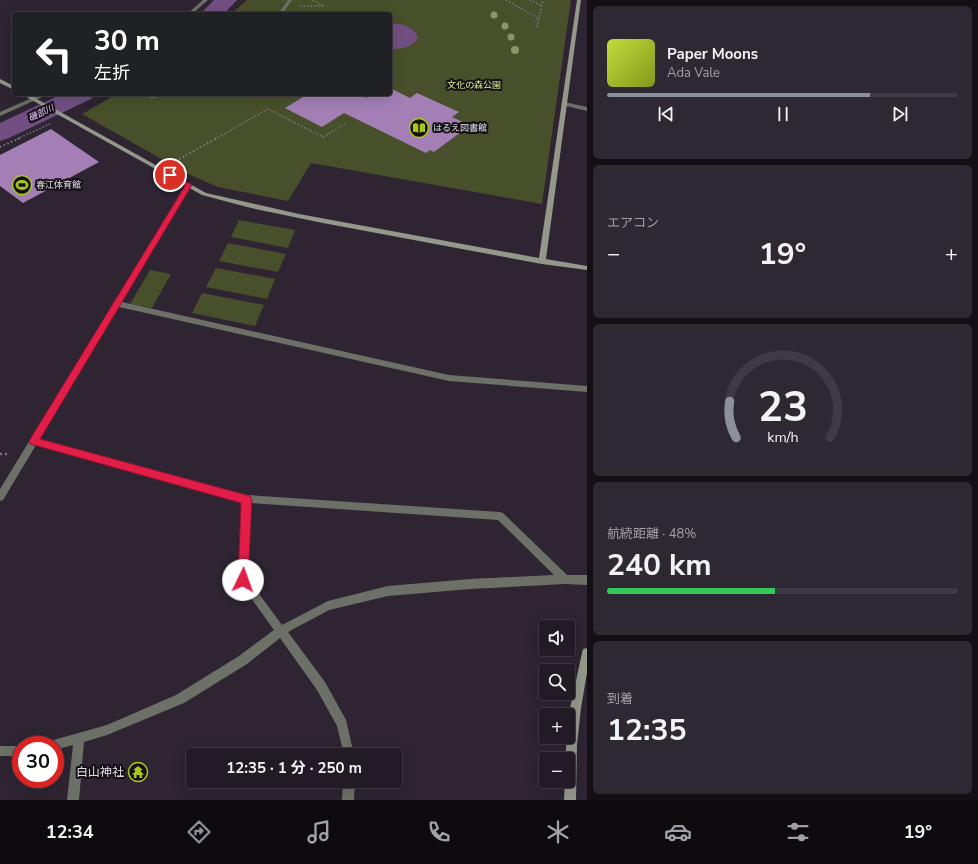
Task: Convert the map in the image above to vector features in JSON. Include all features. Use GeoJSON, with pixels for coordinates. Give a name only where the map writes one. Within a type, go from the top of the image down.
{"type":"FeatureCollection","features":[{"type":"Feature","properties":{"kind":"street"},"geometry":{"type":"LineString","coordinates":[[191,12],[206,0]]}},
{"type":"Feature","properties":{"kind":"street"},"geometry":{"type":"LineString","coordinates":[[282,12],[290,0]]}},
{"type":"Feature","properties":{"kind":"street"},"geometry":{"type":"LineString","coordinates":[[542,262],[578,0]]}},
{"type":"Feature","properties":{"kind":"street"},"geometry":{"type":"LineString","coordinates":[[0,81],[12,87]]}},
{"type":"Feature","properties":{"kind":"street"},"geometry":{"type":"LineString","coordinates":[[28,96],[204,194],[231,201],[349,225],[542,262],[587,268]]}},
{"type":"Feature","properties":{"kind":"street"},"geometry":{"type":"LineString","coordinates":[[0,114],[41,96]]}},
{"type":"Feature","properties":{"kind":"street"},"geometry":{"type":"LineString","coordinates":[[564,104],[587,109]]}},
{"type":"Feature","properties":{"kind":"street"},"geometry":{"type":"LineString","coordinates":[[0,497],[189,185]]}},
{"type":"Feature","properties":{"kind":"street"},"geometry":{"type":"LineString","coordinates":[[117,304],[449,378],[587,389]]}},
{"type":"Feature","properties":{"kind":"street"},"geometry":{"type":"LineString","coordinates":[[34,441],[246,500],[500,516],[565,579]]}},
{"type":"Feature","properties":{"kind":"street"},"geometry":{"type":"LineString","coordinates":[[246,500],[243,580],[321,686],[342,724],[347,748]]}},
{"type":"Feature","properties":{"kind":"street"},"geometry":{"type":"LineString","coordinates":[[64,742],[107,730],[180,699],[243,660],[288,626],[328,606],[388,591],[470,584],[565,579],[587,580]]}},
{"type":"Feature","properties":{"kind":"street"},"geometry":{"type":"LineString","coordinates":[[570,800],[570,752],[581,672],[587,653]]}},
{"type":"Feature","properties":{"kind":"street"},"geometry":{"type":"LineString","coordinates":[[73,800],[80,738]]}},
{"type":"Feature","properties":{"kind":"street"},"geometry":{"type":"LineString","coordinates":[[0,751],[12,751]]}},
{"type":"Feature","properties":{"kind":"street"},"geometry":{"type":"LineString","coordinates":[[348,800],[349,788]]}},
{"type":"Feature","properties":{"kind":"path"},"geometry":{"type":"LineString","coordinates":[[285,8],[324,6],[312,0]]}},
{"type":"Feature","properties":{"kind":"path"},"geometry":{"type":"LineString","coordinates":[[506,0],[539,19]]}},
{"type":"Feature","properties":{"kind":"path"},"geometry":{"type":"LineString","coordinates":[[530,0],[542,6]]}},
{"type":"Feature","properties":{"kind":"path"},"geometry":{"type":"LineString","coordinates":[[537,27],[543,0]]}},
{"type":"Feature","properties":{"kind":"path"},"geometry":{"type":"LineString","coordinates":[[161,170],[268,108],[323,137],[345,124]]}},
{"type":"Feature","properties":{"kind":"path"},"geometry":{"type":"LineString","coordinates":[[0,148],[58,120]]}},
{"type":"Feature","properties":{"kind":"green space","name":"文化の森公園"},"geometry":{"type":"Polygon","coordinates":[[[247,0],[571,0],[542,204],[311,163],[288,201],[218,187],[188,174],[82,114],[114,96],[392,96],[392,12],[233,12],[247,0]]]}},
{"type":"Feature","properties":{"kind":"green space"},"geometry":{"type":"Polygon","coordinates":[[[239,220],[295,230],[288,248],[231,237],[239,220]]]}},
{"type":"Feature","properties":{"kind":"green space"},"geometry":{"type":"Polygon","coordinates":[[[228,243],[286,254],[278,272],[219,261],[228,243]]]}},
{"type":"Feature","properties":{"kind":"green space"},"geometry":{"type":"Polygon","coordinates":[[[216,268],[275,279],[267,299],[206,287],[216,268]]]}},
{"type":"Feature","properties":{"kind":"green space"},"geometry":{"type":"Polygon","coordinates":[[[150,270],[171,274],[152,308],[130,304],[150,270]]]}},
{"type":"Feature","properties":{"kind":"green space"},"geometry":{"type":"Polygon","coordinates":[[[202,293],[264,305],[255,326],[192,313],[202,293]]]}},
{"type":"Feature","properties":{"kind":"shaded area"},"geometry":{"type":"Polygon","coordinates":[[[392,23],[410,28],[418,37],[413,44],[402,48],[392,49],[392,23]]]}},
{"type":"Feature","properties":{"kind":"building"},"geometry":{"type":"Polygon","coordinates":[[[392,89],[410,98],[417,93],[459,112],[452,117],[467,124],[458,131],[461,132],[434,152],[430,150],[426,153],[344,113],[322,127],[285,108],[305,96],[362,96],[366,98],[370,96],[392,96],[392,89]]]}},
{"type":"Feature","properties":{"kind":"building"},"geometry":{"type":"Polygon","coordinates":[[[51,129],[99,162],[23,203],[0,186],[0,155],[51,129]]]}},
{"type":"Feature","properties":{"kind":"waterway","name":"磯部川"},"geometry":{"type":"LineString","coordinates":[[213,12],[227,0]]}},
{"type":"Feature","properties":{"kind":"waterway","name":"磯部川"},"geometry":{"type":"LineString","coordinates":[[0,133],[78,96]]}},
{"type":"Feature","properties":{"kind":"place","name":"はるえ図書館"},"geometry":{"type":"Point","coordinates":[419,128]}},
{"type":"Feature","properties":{"kind":"place","name":"春江体育館"},"geometry":{"type":"Point","coordinates":[22,185]}},
{"type":"Feature","properties":{"kind":"place","name":"白山神社"},"geometry":{"type":"Point","coordinates":[138,772]}},
{"type":"Feature","properties":{"kind":"route"},"geometry":{"type":"LineString","coordinates":[[170,175],[189,185],[34,441],[246,500],[243,580]]}}]}
